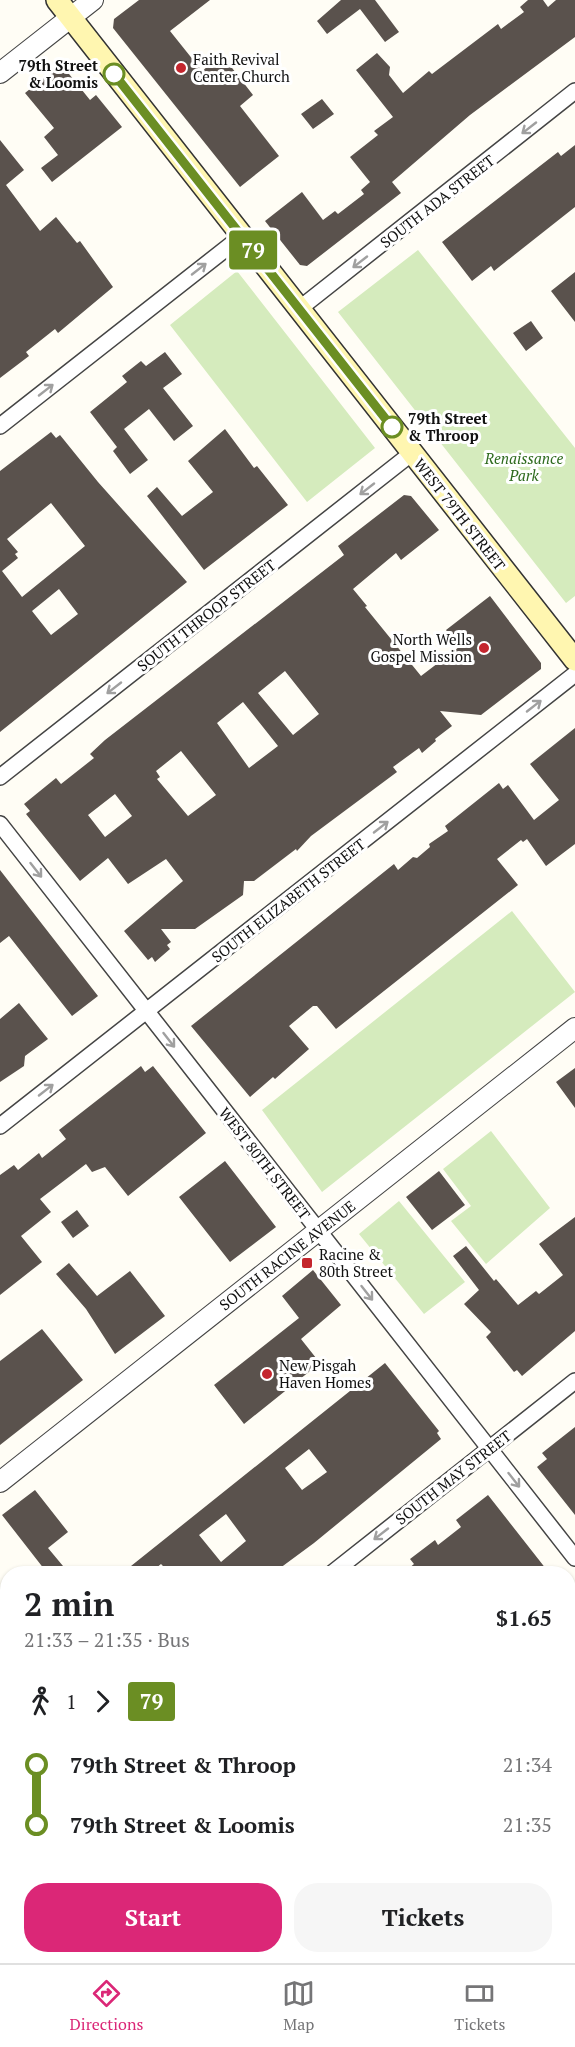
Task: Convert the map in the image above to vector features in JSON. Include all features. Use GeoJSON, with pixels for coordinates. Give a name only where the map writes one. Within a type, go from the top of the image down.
{"type":"FeatureCollection","features":[{"type":"Feature","properties":{"kind":"main road","name":"WEST 79TH STREET"},"geometry":{"type":"LineString","coordinates":[[57,0],[575,660]]}},
{"type":"Feature","properties":{"kind":"street"},"geometry":{"type":"LineString","coordinates":[[0,73],[93,0]]}},
{"type":"Feature","properties":{"kind":"street","name":"SOUTH ADA STREET"},"geometry":{"type":"LineString","coordinates":[[299,309],[575,92]]}},
{"type":"Feature","properties":{"kind":"street"},"geometry":{"type":"LineString","coordinates":[[0,426],[242,236]]}},
{"type":"Feature","properties":{"kind":"street","name":"SOUTH THROOP STREET"},"geometry":{"type":"LineString","coordinates":[[0,777],[412,453]]}},
{"type":"Feature","properties":{"kind":"street","name":"SOUTH ELIZABETH STREET"},"geometry":{"type":"LineString","coordinates":[[0,1126],[575,674]]}},
{"type":"Feature","properties":{"kind":"street","name":"WEST 80TH STREET"},"geometry":{"type":"LineString","coordinates":[[0,824],[575,1558]]}},
{"type":"Feature","properties":{"kind":"street","name":"SOUTH RACINE AVENUE"},"geometry":{"type":"LineString","coordinates":[[0,1482],[575,1028]]}},
{"type":"Feature","properties":{"kind":"street","name":"SOUTH MAY STREET"},"geometry":{"type":"LineString","coordinates":[[341,1566],[575,1381]]}},
{"type":"Feature","properties":{"kind":"green space","name":"Renaissance Park"},"geometry":{"type":"Polygon","coordinates":[[[418,250],[575,448],[575,596],[566,603],[338,312],[418,250]]]}},
{"type":"Feature","properties":{"kind":"green space"},"geometry":{"type":"Polygon","coordinates":[[[237,271],[375,448],[307,502],[170,325],[237,271]]]}},
{"type":"Feature","properties":{"kind":"green space"},"geometry":{"type":"Polygon","coordinates":[[[512,911],[575,992],[322,1192],[262,1110],[512,911]]]}},
{"type":"Feature","properties":{"kind":"green space"},"geometry":{"type":"Polygon","coordinates":[[[491,1131],[550,1208],[486,1264],[451,1221],[471,1206],[443,1169],[491,1131]]]}},
{"type":"Feature","properties":{"kind":"green space"},"geometry":{"type":"Polygon","coordinates":[[[399,1201],[465,1282],[424,1314],[359,1234],[399,1201]]]}},
{"type":"Feature","properties":{"kind":"building"},"geometry":{"type":"Polygon","coordinates":[[[139,0],[210,0],[170,31],[202,71],[222,55],[253,95],[240,106],[279,156],[240,187],[113,28],[114,19],[139,0]]]}},
{"type":"Feature","properties":{"kind":"building"},"geometry":{"type":"Polygon","coordinates":[[[341,0],[375,0],[399,32],[385,42],[360,9],[327,34],[317,21],[341,0]]]}},
{"type":"Feature","properties":{"kind":"building"},"geometry":{"type":"Polygon","coordinates":[[[528,0],[543,0],[548,7],[556,0],[575,0],[575,37],[470,115],[392,182],[401,193],[307,266],[300,265],[265,221],[302,192],[323,220],[335,211],[338,214],[364,194],[361,190],[370,182],[350,157],[378,135],[374,131],[393,117],[356,70],[377,53],[390,67],[389,75],[403,93],[429,71],[432,74],[498,24],[501,29],[524,12],[520,7],[528,0]]]}},
{"type":"Feature","properties":{"kind":"building"},"geometry":{"type":"Polygon","coordinates":[[[61,64],[90,100],[96,95],[122,127],[52,182],[41,168],[58,155],[44,137],[54,128],[25,93],[61,64]]]}},
{"type":"Feature","properties":{"kind":"building"},"geometry":{"type":"Polygon","coordinates":[[[322,99],[334,114],[313,129],[301,114],[322,99]]]}},
{"type":"Feature","properties":{"kind":"building"},"geometry":{"type":"Polygon","coordinates":[[[0,140],[24,170],[6,185],[40,231],[56,217],[77,243],[80,241],[113,287],[58,333],[55,329],[26,352],[29,356],[0,378],[0,140]]]}},
{"type":"Feature","properties":{"kind":"building"},"geometry":{"type":"Polygon","coordinates":[[[575,145],[575,207],[494,271],[491,266],[472,281],[442,242],[558,152],[561,156],[575,145]]]}},
{"type":"Feature","properties":{"kind":"building"},"geometry":{"type":"Polygon","coordinates":[[[575,272],[575,322],[551,291],[575,272]]]}},
{"type":"Feature","properties":{"kind":"building"},"geometry":{"type":"Polygon","coordinates":[[[531,321],[543,338],[526,351],[513,333],[531,321]]]}},
{"type":"Feature","properties":{"kind":"building"},"geometry":{"type":"Polygon","coordinates":[[[165,352],[182,374],[163,388],[193,426],[174,441],[149,409],[124,429],[148,460],[130,474],[113,451],[117,447],[90,412],[127,382],[122,376],[141,361],[146,366],[165,352]]]}},
{"type":"Feature","properties":{"kind":"building"},"geometry":{"type":"Polygon","coordinates":[[[225,429],[254,468],[257,466],[288,505],[204,570],[147,496],[157,487],[182,516],[213,492],[188,461],[225,429]]]}},
{"type":"Feature","properties":{"kind":"building"},"geometry":{"type":"Polygon","coordinates":[[[51,432],[56,438],[60,435],[98,482],[187,582],[0,732],[0,471],[51,432]],[[51,503],[7,539],[18,552],[15,554],[18,558],[2,571],[22,597],[85,546],[51,503]],[[59,589],[32,611],[51,635],[78,614],[59,589]]]}},
{"type":"Feature","properties":{"kind":"building"},"geometry":{"type":"Polygon","coordinates":[[[404,495],[411,496],[439,530],[401,560],[396,553],[353,589],[367,606],[365,607],[421,676],[459,647],[446,630],[490,596],[541,663],[541,669],[481,715],[440,711],[452,726],[422,753],[419,748],[393,767],[397,772],[311,836],[297,851],[296,849],[254,881],[244,881],[243,895],[195,929],[161,929],[171,942],[167,945],[170,949],[155,962],[152,957],[148,960],[124,931],[183,881],[166,859],[128,884],[108,858],[80,881],[26,814],[30,811],[24,804],[56,778],[61,784],[94,758],[90,754],[105,740],[344,555],[338,546],[404,495]],[[285,671],[258,693],[293,735],[319,714],[285,671]],[[243,702],[217,723],[249,768],[278,746],[243,702]],[[181,751],[156,771],[160,777],[157,779],[188,816],[216,795],[181,751]],[[115,794],[88,815],[105,837],[132,816],[115,794]]]}},
{"type":"Feature","properties":{"kind":"building"},"geometry":{"type":"Polygon","coordinates":[[[575,728],[575,844],[546,866],[527,839],[523,842],[521,840],[497,859],[518,885],[336,1029],[317,1006],[313,1006],[289,1026],[309,1049],[275,1079],[273,1077],[250,1097],[191,1026],[394,864],[398,870],[413,857],[417,858],[430,847],[429,844],[448,831],[445,826],[499,783],[503,789],[508,785],[534,820],[559,800],[530,764],[575,728]]]}},
{"type":"Feature","properties":{"kind":"building"},"geometry":{"type":"Polygon","coordinates":[[[0,870],[98,996],[72,1016],[9,936],[0,943],[0,870]]]}},
{"type":"Feature","properties":{"kind":"building"},"geometry":{"type":"Polygon","coordinates":[[[19,1003],[48,1039],[25,1056],[24,1066],[0,1082],[0,1019],[19,1003]]]}},
{"type":"Feature","properties":{"kind":"building"},"geometry":{"type":"Polygon","coordinates":[[[141,1066],[145,1072],[153,1066],[206,1133],[128,1196],[105,1167],[92,1172],[86,1164],[40,1199],[51,1212],[21,1236],[42,1262],[0,1295],[0,1175],[14,1165],[18,1170],[39,1153],[42,1158],[66,1139],[59,1130],[141,1066]]]}},
{"type":"Feature","properties":{"kind":"building"},"geometry":{"type":"Polygon","coordinates":[[[575,1068],[575,1108],[556,1082],[575,1068]]]}},
{"type":"Feature","properties":{"kind":"building"},"geometry":{"type":"Polygon","coordinates":[[[225,1161],[276,1227],[230,1262],[179,1197],[225,1161]]]}},
{"type":"Feature","properties":{"kind":"building"},"geometry":{"type":"Polygon","coordinates":[[[439,1171],[465,1205],[432,1230],[406,1197],[439,1171]]]}},
{"type":"Feature","properties":{"kind":"building"},"geometry":{"type":"Polygon","coordinates":[[[77,1210],[89,1226],[73,1238],[61,1222],[77,1210]]]}},
{"type":"Feature","properties":{"kind":"building"},"geometry":{"type":"Polygon","coordinates":[[[575,1217],[575,1331],[522,1376],[517,1370],[514,1372],[486,1337],[491,1332],[464,1304],[479,1290],[453,1256],[466,1246],[494,1281],[496,1279],[518,1305],[536,1291],[539,1294],[563,1275],[539,1244],[575,1217]]]}},
{"type":"Feature","properties":{"kind":"building"},"geometry":{"type":"Polygon","coordinates":[[[69,1263],[97,1296],[130,1271],[165,1316],[115,1354],[86,1309],[56,1274],[69,1263]]]}},
{"type":"Feature","properties":{"kind":"building","name":"New Pisgah Haven Homes"},"geometry":{"type":"Polygon","coordinates":[[[313,1270],[341,1305],[301,1339],[320,1363],[244,1424],[214,1385],[299,1318],[282,1296],[313,1270]]]}},
{"type":"Feature","properties":{"kind":"building"},"geometry":{"type":"Polygon","coordinates":[[[42,1329],[83,1380],[0,1445],[0,1361],[42,1329]]]}},
{"type":"Feature","properties":{"kind":"building"},"geometry":{"type":"Polygon","coordinates":[[[385,1363],[439,1431],[437,1433],[441,1439],[283,1566],[163,1566],[161,1564],[159,1566],[131,1566],[385,1363]],[[309,1449],[285,1468],[302,1490],[327,1472],[309,1449]],[[226,1514],[199,1535],[221,1562],[246,1541],[226,1514]]]}},
{"type":"Feature","properties":{"kind":"building"},"geometry":{"type":"Polygon","coordinates":[[[575,1427],[575,1515],[537,1467],[547,1459],[542,1453],[575,1427]]]}},
{"type":"Feature","properties":{"kind":"building"},"geometry":{"type":"Polygon","coordinates":[[[35,1490],[68,1532],[48,1548],[63,1566],[42,1566],[2,1515],[35,1490]]]}},
{"type":"Feature","properties":{"kind":"building"},"geometry":{"type":"Polygon","coordinates":[[[488,1495],[544,1566],[412,1566],[414,1564],[410,1559],[435,1540],[438,1545],[461,1527],[456,1520],[488,1495]]]}},
{"type":"Feature","properties":{"kind":"bus line","name":"79"},"geometry":{"type":"LineString","coordinates":[[114,74],[392,427]]}},
{"type":"Feature","properties":{"kind":"place","name":"Faith Revival Center Church"},"geometry":{"type":"Point","coordinates":[181,68]}},
{"type":"Feature","properties":{"kind":"place","name":"79th Street & Loomis"},"geometry":{"type":"Point","coordinates":[114,74]}},
{"type":"Feature","properties":{"kind":"place","name":"79th Street & Throop"},"geometry":{"type":"Point","coordinates":[392,427]}},
{"type":"Feature","properties":{"kind":"place","name":"North Wells Gospel Mission"},"geometry":{"type":"Point","coordinates":[484,648]}},
{"type":"Feature","properties":{"kind":"place","name":"Racine & 80th Street"},"geometry":{"type":"Point","coordinates":[307,1263]}},
{"type":"Feature","properties":{"kind":"place","name":"New Pisgah Haven Homes"},"geometry":{"type":"Point","coordinates":[267,1374]}}]}
